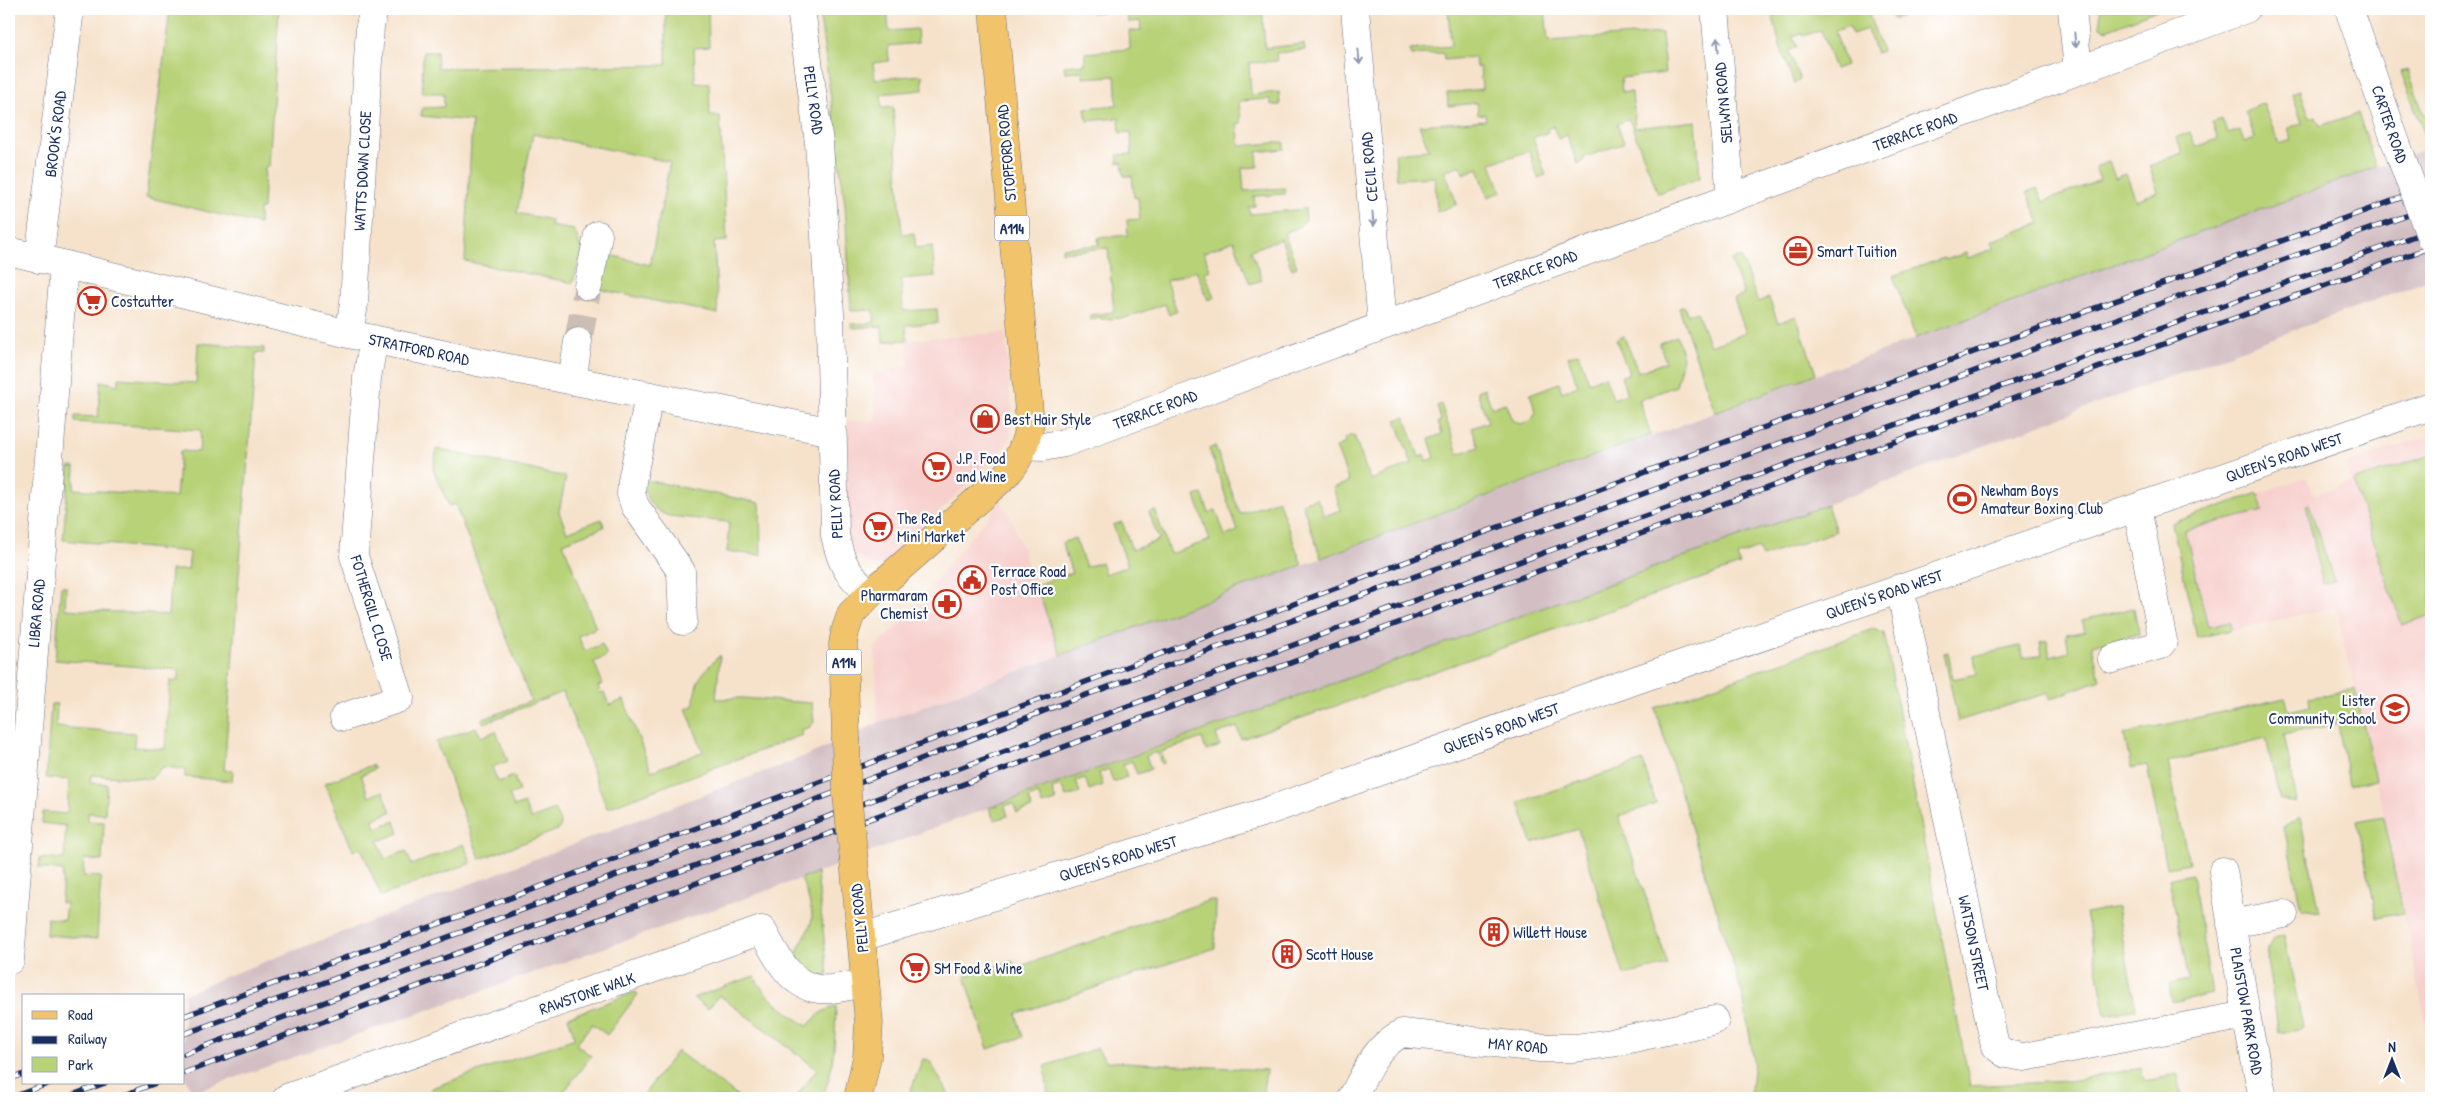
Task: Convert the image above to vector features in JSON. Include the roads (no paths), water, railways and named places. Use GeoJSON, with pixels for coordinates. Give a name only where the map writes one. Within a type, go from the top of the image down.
{"type":"FeatureCollection","features":[{"type":"Feature","properties":{"kind":"main road","name":"STOPFORD ROAD"},"geometry":{"type":"LineString","coordinates":[[993,9],[1030,423],[1024,446]]}},
{"type":"Feature","properties":{"kind":"main road","name":"A114"},"geometry":{"type":"LineString","coordinates":[[870,594],[1006,475],[1015,466],[1024,446]]}},
{"type":"Feature","properties":{"kind":"main road","name":"PELLY ROAD"},"geometry":{"type":"LineString","coordinates":[[858,1098],[867,1057],[869,1023],[847,795],[845,632],[851,614],[870,594]]}},
{"type":"Feature","properties":{"kind":"street","name":"BROOK'S ROAD"},"geometry":{"type":"LineString","coordinates":[[52,263],[70,9]]}},
{"type":"Feature","properties":{"kind":"street","name":"WATTS DOWN CLOSE"},"geometry":{"type":"LineString","coordinates":[[362,336],[354,304],[370,26],[374,9]]}},
{"type":"Feature","properties":{"kind":"street","name":"PELLY ROAD"},"geometry":{"type":"LineString","coordinates":[[801,9],[820,143],[830,314],[835,535],[840,559],[854,580],[870,594]]}},
{"type":"Feature","properties":{"kind":"street","name":"CECIL ROAD"},"geometry":{"type":"LineString","coordinates":[[1355,9],[1382,325]]}},
{"type":"Feature","properties":{"kind":"street","name":"SELWYN ROAD"},"geometry":{"type":"LineString","coordinates":[[1715,9],[1731,198]]}},
{"type":"Feature","properties":{"kind":"street"},"geometry":{"type":"LineString","coordinates":[[2072,9],[2078,71]]}},
{"type":"Feature","properties":{"kind":"street","name":"TERRACE ROAD"},"geometry":{"type":"LineString","coordinates":[[1024,446],[1043,447],[1064,443],[2246,9]]}},
{"type":"Feature","properties":{"kind":"street","name":"CARTER ROAD"},"geometry":{"type":"LineString","coordinates":[[2349,9],[2431,238]]}},
{"type":"Feature","properties":{"kind":"street"},"geometry":{"type":"LineString","coordinates":[[588,286],[598,235]]}},
{"type":"Feature","properties":{"kind":"street","name":"STRATFORD ROAD"},"geometry":{"type":"LineString","coordinates":[[9,251],[52,263],[362,336],[649,397],[833,432]]}},
{"type":"Feature","properties":{"kind":"street","name":"LIBRA ROAD"},"geometry":{"type":"LineString","coordinates":[[10,960],[52,263]]}},
{"type":"Feature","properties":{"kind":"street","name":"FOTHERGILL CLOSE"},"geometry":{"type":"LineString","coordinates":[[344,717],[400,698],[354,556],[366,378],[362,336]]}},
{"type":"Feature","properties":{"kind":"street"},"geometry":{"type":"LineString","coordinates":[[572,381],[578,342]]}},
{"type":"Feature","properties":{"kind":"street"},"geometry":{"type":"LineString","coordinates":[[649,397],[631,494],[635,506],[681,571],[683,620]]}},
{"type":"Feature","properties":{"kind":"street","name":"QUEEN'S ROAD WEST"},"geometry":{"type":"LineString","coordinates":[[862,937],[1265,812],[1900,588],[2431,406]]}},
{"type":"Feature","properties":{"kind":"street"},"geometry":{"type":"LineString","coordinates":[[2112,659],[2160,645],[2163,641],[2137,508]]}},
{"type":"Feature","properties":{"kind":"street","name":"WATSON STREET"},"geometry":{"type":"LineString","coordinates":[[1900,588],[1995,1046],[2006,1054],[2024,1057],[2246,1015]]}},
{"type":"Feature","properties":{"kind":"street","name":"PLAISTOW PARK ROAD"},"geometry":{"type":"LineString","coordinates":[[2223,871],[2246,1015],[2263,1098]]}},
{"type":"Feature","properties":{"kind":"street","name":"PLAISTOW PARK ROAD"},"geometry":{"type":"LineString","coordinates":[[2231,924],[2284,914]]}},
{"type":"Feature","properties":{"kind":"street","name":"RAWSTONE WALK"},"geometry":{"type":"LineString","coordinates":[[287,1098],[762,930],[780,961],[793,978],[807,986],[820,989],[865,983]]}},
{"type":"Feature","properties":{"kind":"street","name":"MAY ROAD"},"geometry":{"type":"LineString","coordinates":[[1352,1098],[1372,1060],[1386,1041],[1402,1033],[1540,1048],[1576,1048],[1611,1043],[1715,1020]]}},
{"type":"Feature","properties":{"kind":"tunnel"},"geometry":{"type":"LineString","coordinates":[[578,342],[588,286]]}},
{"type":"Feature","properties":{"kind":"railway"},"geometry":{"type":"LineString","coordinates":[[185,1016],[513,897],[1757,430],[2431,187]]}},
{"type":"Feature","properties":{"kind":"railway"},"geometry":{"type":"LineString","coordinates":[[185,1034],[726,835],[1072,700],[1610,506],[2083,331],[2431,207]]}},
{"type":"Feature","properties":{"kind":"railway"},"geometry":{"type":"LineString","coordinates":[[185,1054],[1543,553],[2431,230]]}},
{"type":"Feature","properties":{"kind":"railway"},"geometry":{"type":"LineString","coordinates":[[185,1073],[1552,566],[2431,247]]}},
{"type":"Feature","properties":{"kind":"railway"},"geometry":{"type":"LineString","coordinates":[[9,1079],[22,1075]]}},
{"type":"Feature","properties":{"kind":"railway"},"geometry":{"type":"LineString","coordinates":[[10,1098],[47,1084]]}},
{"type":"Feature","properties":{"kind":"railway"},"geometry":{"type":"LineString","coordinates":[[64,1098],[102,1084]]}},
{"type":"Feature","properties":{"kind":"railway"},"geometry":{"type":"LineString","coordinates":[[116,1098],[153,1084]]}},
{"type":"Feature","properties":{"kind":"place","name":"Smart Tuition"},"geometry":{"type":"Point","coordinates":[1798,251]}},
{"type":"Feature","properties":{"kind":"place","name":"Costcutter"},"geometry":{"type":"Point","coordinates":[92,301]}},
{"type":"Feature","properties":{"kind":"place","name":"Best Hair Style"},"geometry":{"type":"Point","coordinates":[985,419]}},
{"type":"Feature","properties":{"kind":"place","name":"J.P. Food and Wine"},"geometry":{"type":"Point","coordinates":[937,467]}},
{"type":"Feature","properties":{"kind":"place","name":"Newham Boys Amateur Boxing Club"},"geometry":{"type":"Point","coordinates":[1962,499]}},
{"type":"Feature","properties":{"kind":"place","name":"The Red Mini Market"},"geometry":{"type":"Point","coordinates":[878,527]}},
{"type":"Feature","properties":{"kind":"place","name":"Terrace Road Post Office"},"geometry":{"type":"Point","coordinates":[972,580]}},
{"type":"Feature","properties":{"kind":"place","name":"Pharmaram Chemist"},"geometry":{"type":"Point","coordinates":[947,604]}},
{"type":"Feature","properties":{"kind":"place","name":"Lister Community School"},"geometry":{"type":"Point","coordinates":[2395,709]}},
{"type":"Feature","properties":{"kind":"place","name":"Willett House"},"geometry":{"type":"Point","coordinates":[1494,932]}},
{"type":"Feature","properties":{"kind":"place","name":"Scott House"},"geometry":{"type":"Point","coordinates":[1287,954]}},
{"type":"Feature","properties":{"kind":"place","name":"SM Food & Wine"},"geometry":{"type":"Point","coordinates":[915,968]}}]}
